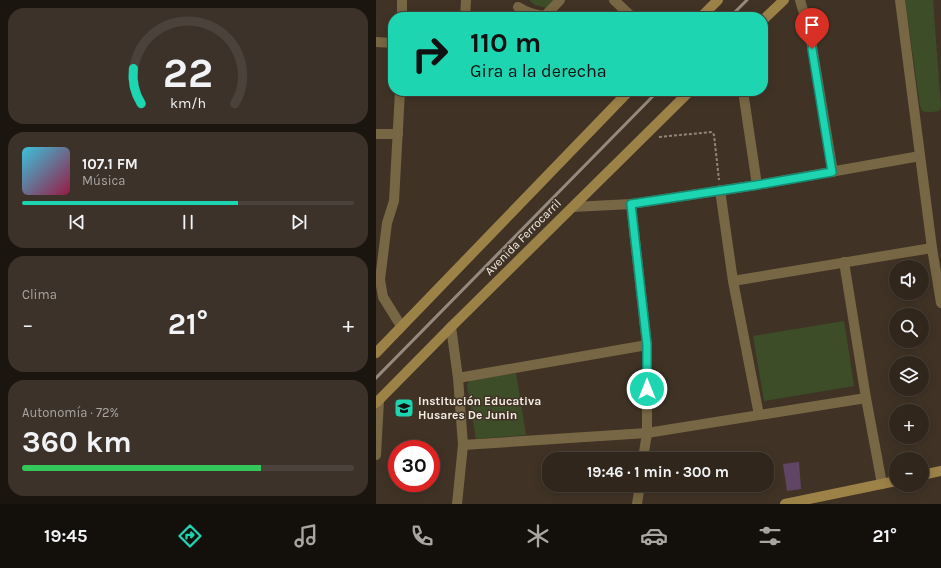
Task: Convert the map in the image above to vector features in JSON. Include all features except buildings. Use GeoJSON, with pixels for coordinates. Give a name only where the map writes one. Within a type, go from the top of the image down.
{"type":"FeatureCollection","features":[{"type":"Feature","properties":{"kind":"main road"},"geometry":{"type":"LineString","coordinates":[[706,12],[718,0]]}},
{"type":"Feature","properties":{"kind":"main road"},"geometry":{"type":"LineString","coordinates":[[768,15],[784,0]]}},
{"type":"Feature","properties":{"kind":"main road","name":"Avenida Ferrocarril"},"geometry":{"type":"LineString","coordinates":[[376,353],[624,96]]}},
{"type":"Feature","properties":{"kind":"main road","name":"Avenida Ferrocarril"},"geometry":{"type":"LineString","coordinates":[[378,402],[451,327],[685,96]]}},
{"type":"Feature","properties":{"kind":"main road"},"geometry":{"type":"LineString","coordinates":[[929,474],[941,471]]}},
{"type":"Feature","properties":{"kind":"main road"},"geometry":{"type":"LineString","coordinates":[[786,504],[889,482]]}},
{"type":"Feature","properties":{"kind":"street"},"geometry":{"type":"LineString","coordinates":[[402,0],[402,12]]}},
{"type":"Feature","properties":{"kind":"street"},"geometry":{"type":"LineString","coordinates":[[465,12],[466,0]]}},
{"type":"Feature","properties":{"kind":"street"},"geometry":{"type":"LineString","coordinates":[[548,12],[560,0]]}},
{"type":"Feature","properties":{"kind":"street"},"geometry":{"type":"LineString","coordinates":[[614,0],[627,12]]}},
{"type":"Feature","properties":{"kind":"street"},"geometry":{"type":"LineString","coordinates":[[800,0],[810,34],[832,172]]}},
{"type":"Feature","properties":{"kind":"street"},"geometry":{"type":"LineString","coordinates":[[900,0],[932,248],[941,303]]}},
{"type":"Feature","properties":{"kind":"street"},"geometry":{"type":"LineString","coordinates":[[376,42],[388,43]]}},
{"type":"Feature","properties":{"kind":"street"},"geometry":{"type":"LineString","coordinates":[[400,96],[394,201],[387,223],[380,280],[383,297],[401,326]]}},
{"type":"Feature","properties":{"kind":"street"},"geometry":{"type":"LineString","coordinates":[[744,96],[757,185]]}},
{"type":"Feature","properties":{"kind":"street"},"geometry":{"type":"LineString","coordinates":[[376,134],[398,134]]}},
{"type":"Feature","properties":{"kind":"street"},"geometry":{"type":"LineString","coordinates":[[573,207],[631,204],[757,185],[920,156]]}},
{"type":"Feature","properties":{"kind":"street"},"geometry":{"type":"LineString","coordinates":[[720,190],[733,281],[759,415]]}},
{"type":"Feature","properties":{"kind":"street"},"geometry":{"type":"LineString","coordinates":[[631,204],[647,345],[647,433],[644,452]]}},
{"type":"Feature","properties":{"kind":"street"},"geometry":{"type":"LineString","coordinates":[[733,281],[932,248]]}},
{"type":"Feature","properties":{"kind":"street"},"geometry":{"type":"LineString","coordinates":[[844,262],[866,398],[882,484]]}},
{"type":"Feature","properties":{"kind":"street"},"geometry":{"type":"LineString","coordinates":[[451,327],[458,378],[464,445],[457,504]]}},
{"type":"Feature","properties":{"kind":"street"},"geometry":{"type":"LineString","coordinates":[[458,378],[647,345]]}},
{"type":"Feature","properties":{"kind":"street"},"geometry":{"type":"LineString","coordinates":[[464,445],[647,433],[866,398]]}},
{"type":"Feature","properties":{"kind":"street"},"geometry":{"type":"LineString","coordinates":[[376,455],[378,402]]}},
{"type":"Feature","properties":{"kind":"street"},"geometry":{"type":"LineString","coordinates":[[637,504],[639,492]]}},
{"type":"Feature","properties":{"kind":"path"},"geometry":{"type":"LineString","coordinates":[[642,139],[712,132],[714,135],[720,190]]}},
{"type":"Feature","properties":{"kind":"green space"},"geometry":{"type":"Polygon","coordinates":[[[529,0],[553,0],[546,8],[535,5],[529,0]]]}},
{"type":"Feature","properties":{"kind":"green space"},"geometry":{"type":"Polygon","coordinates":[[[905,0],[933,0],[941,107],[939,111],[924,112],[920,106],[905,0]]]}},
{"type":"Feature","properties":{"kind":"green space"},"geometry":{"type":"Polygon","coordinates":[[[844,321],[854,386],[764,401],[753,336],[844,321]]]}},
{"type":"Feature","properties":{"kind":"green space"},"geometry":{"type":"Polygon","coordinates":[[[516,373],[526,435],[476,439],[467,385],[470,380],[516,373]]]}},
{"type":"Feature","properties":{"kind":"railway"},"geometry":{"type":"LineString","coordinates":[[735,12],[747,0]]}},
{"type":"Feature","properties":{"kind":"railway"},"geometry":{"type":"LineString","coordinates":[[376,378],[653,96]]}},
{"type":"Feature","properties":{"kind":"place","name":"Institución Educativa Husares De Junin"},"geometry":{"type":"Point","coordinates":[404,408]}},
{"type":"Feature","properties":{"kind":"route"},"geometry":{"type":"LineString","coordinates":[[647,389],[647,345],[631,204],[832,172],[812,49]]}}]}
